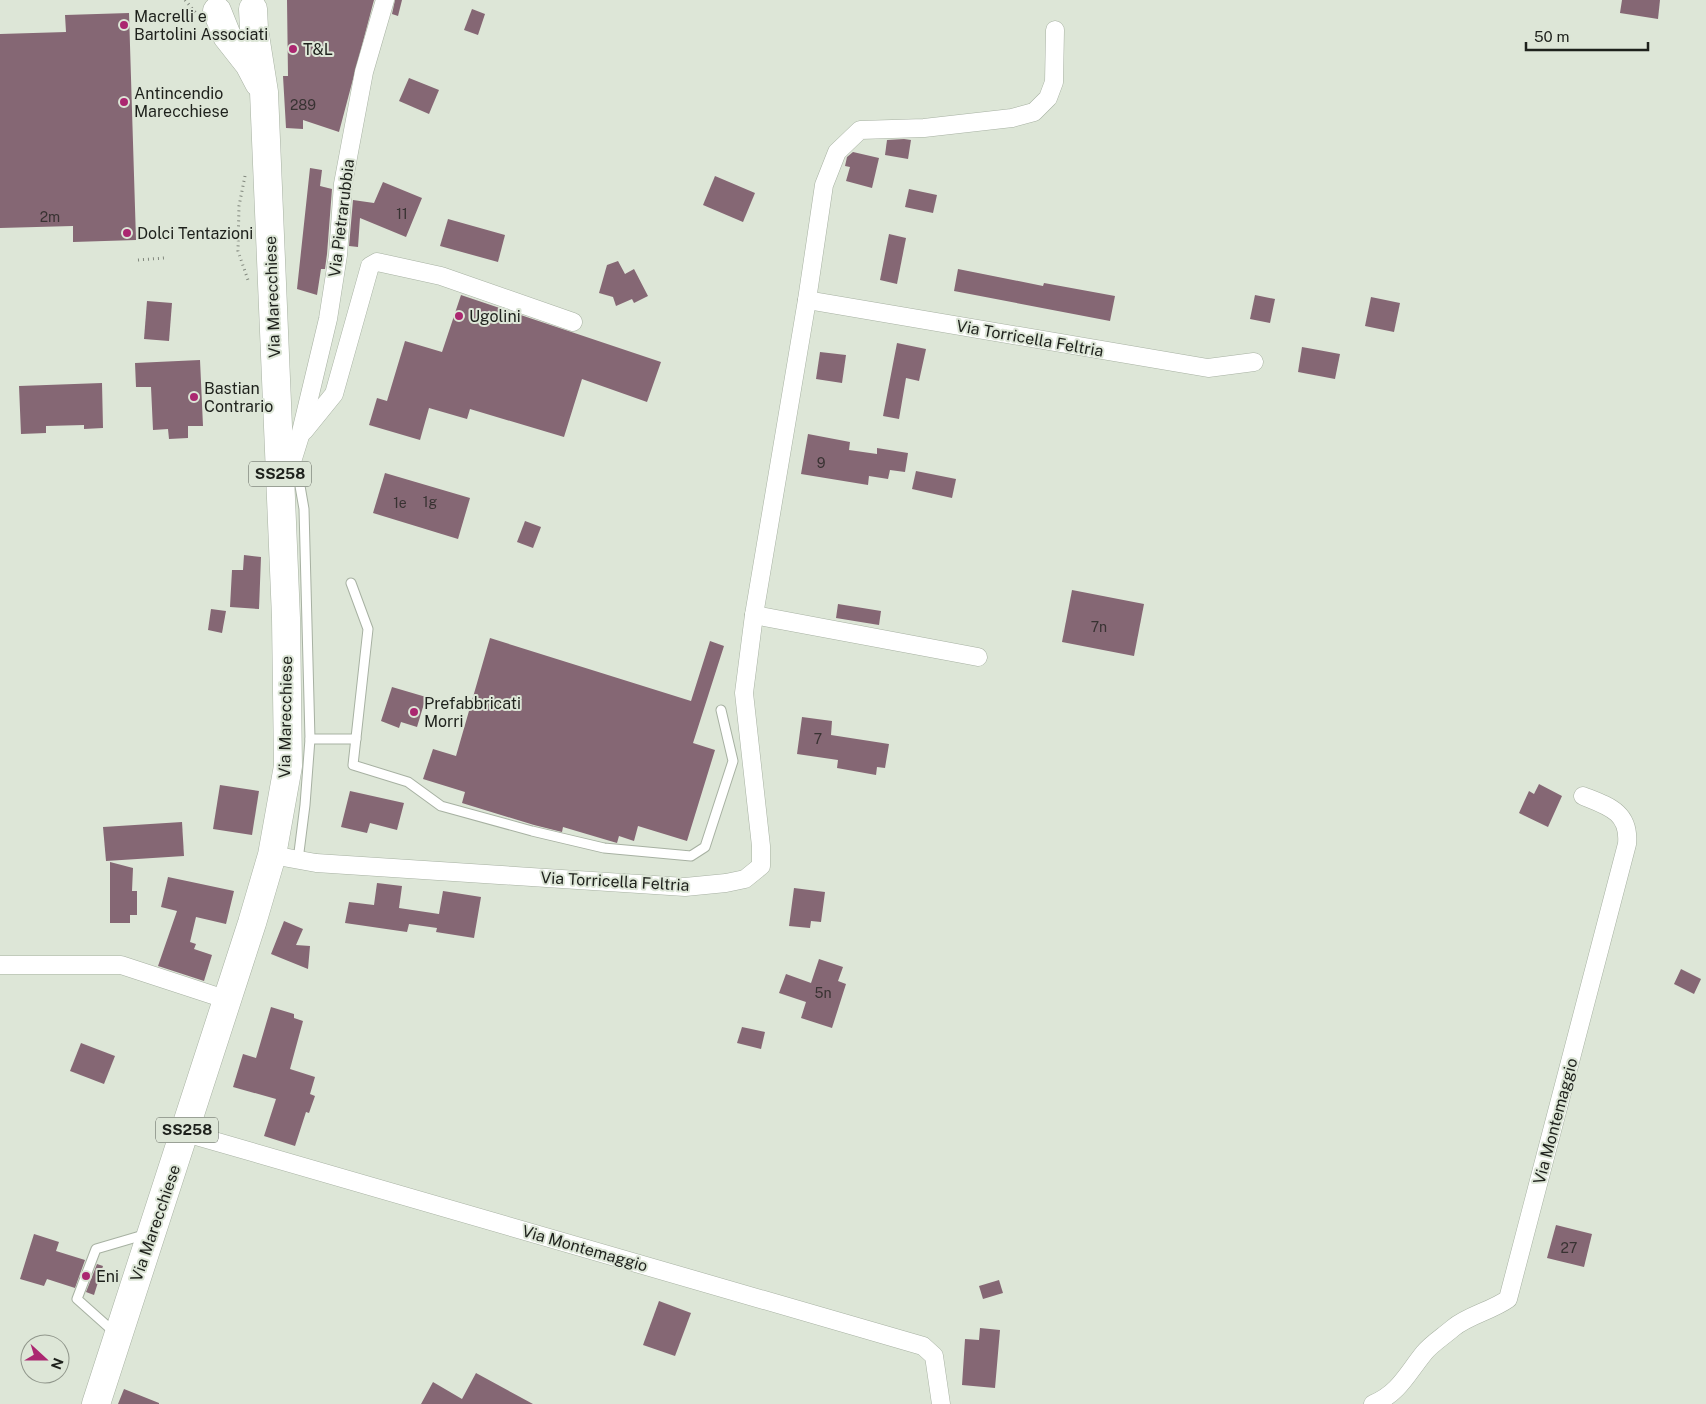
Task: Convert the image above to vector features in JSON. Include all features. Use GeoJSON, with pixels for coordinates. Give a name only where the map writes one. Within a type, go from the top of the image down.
{"type":"FeatureCollection","features":[{"type":"Feature","properties":{"kind":"main road","name":"Via Marecchiese"},"geometry":{"type":"LineString","coordinates":[[204,5],[232,18],[247,14],[256,5]]}},
{"type":"Feature","properties":{"kind":"main road","name":"Via Marecchiese"},"geometry":{"type":"LineString","coordinates":[[204,5],[249,64],[264,92]]}},
{"type":"Feature","properties":{"kind":"main road","name":"Via Marecchiese"},"geometry":{"type":"LineString","coordinates":[[96,1404],[228,1000],[285,857],[288,766],[286,623],[264,92],[254,29],[256,5]]}},
{"type":"Feature","properties":{"kind":"street","name":"Via Pietrarubbia"},"geometry":{"type":"LineString","coordinates":[[281,498],[300,436],[328,319],[338,255],[343,184],[364,72],[385,0]]}},
{"type":"Feature","properties":{"kind":"street","name":"Via Torricella Feltria"},"geometry":{"type":"LineString","coordinates":[[285,857],[685,887],[745,879],[761,866],[761,846],[744,693],[754,615],[807,300],[824,185],[837,152],[860,130],[924,128],[1012,118],[1034,112],[1048,98],[1054,82],[1055,30]]}},
{"type":"Feature","properties":{"kind":"street","name":"Via Pietrarubbia"},"geometry":{"type":"LineString","coordinates":[[300,436],[334,394],[366,294],[370,266],[377,262],[439,276],[573,322]]}},
{"type":"Feature","properties":{"kind":"street","name":"Via Torricella Feltria"},"geometry":{"type":"LineString","coordinates":[[807,300],[1208,368],[1254,362]]}},
{"type":"Feature","properties":{"kind":"street"},"geometry":{"type":"LineString","coordinates":[[754,615],[978,657]]}},
{"type":"Feature","properties":{"kind":"street","name":"Via Montemaggio"},"geometry":{"type":"LineString","coordinates":[[1373,1404],[1382,1400],[1405,1381],[1424,1352],[1456,1326],[1497,1307],[1508,1299],[1627,844],[1628,830],[1625,821],[1609,807],[1583,796]]}},
{"type":"Feature","properties":{"kind":"street"},"geometry":{"type":"LineString","coordinates":[[0,965],[121,965],[228,1000]]}},
{"type":"Feature","properties":{"kind":"street","name":"Via Montemaggio"},"geometry":{"type":"LineString","coordinates":[[186,1133],[923,1346],[934,1356],[941,1404]]}},
{"type":"Feature","properties":{"kind":"lane"},"geometry":{"type":"LineString","coordinates":[[285,857],[305,805],[310,739],[304,509],[294,454]]}},
{"type":"Feature","properties":{"kind":"lane"},"geometry":{"type":"LineString","coordinates":[[351,583],[368,629],[353,765],[408,782],[441,806],[604,848],[691,856],[705,847],[733,761],[721,710]]}},
{"type":"Feature","properties":{"kind":"lane"},"geometry":{"type":"LineString","coordinates":[[310,739],[356,740]]}},
{"type":"Feature","properties":{"kind":"lane"},"geometry":{"type":"LineString","coordinates":[[118,1335],[77,1299],[96,1249],[152,1232]]}},
{"type":"Feature","properties":{"kind":"path"},"geometry":{"type":"LineString","coordinates":[[246,170],[239,206],[238,251],[251,290]]}},
{"type":"Feature","properties":{"kind":"path"},"geometry":{"type":"LineString","coordinates":[[138,260],[164,258]]}},
{"type":"Feature","properties":{"kind":"building"},"geometry":{"type":"Polygon","coordinates":[[[287,0],[374,0],[339,132],[303,120],[303,129],[286,128],[283,76],[288,76],[287,0]]]}},
{"type":"Feature","properties":{"kind":"building"},"geometry":{"type":"Polygon","coordinates":[[[395,0],[402,0],[398,16],[392,14],[395,0]]]}},
{"type":"Feature","properties":{"kind":"building"},"geometry":{"type":"Polygon","coordinates":[[[1622,0],[1660,0],[1658,19],[1620,13],[1622,0]]]}},
{"type":"Feature","properties":{"kind":"building"},"geometry":{"type":"Polygon","coordinates":[[[472,9],[485,14],[478,35],[464,30],[472,9]]]}},
{"type":"Feature","properties":{"kind":"building"},"geometry":{"type":"Polygon","coordinates":[[[129,13],[136,240],[73,242],[73,226],[0,228],[0,34],[66,32],[65,15],[129,13]]]}},
{"type":"Feature","properties":{"kind":"building"},"geometry":{"type":"Polygon","coordinates":[[[409,78],[439,90],[429,114],[399,101],[409,78]]]}},
{"type":"Feature","properties":{"kind":"building"},"geometry":{"type":"Polygon","coordinates":[[[887,140],[911,140],[908,159],[885,155],[887,140]]]}},
{"type":"Feature","properties":{"kind":"building"},"geometry":{"type":"Polygon","coordinates":[[[853,152],[879,158],[872,188],[846,181],[850,167],[845,166],[847,157],[853,152]]]}},
{"type":"Feature","properties":{"kind":"building"},"geometry":{"type":"Polygon","coordinates":[[[310,168],[322,170],[320,186],[332,189],[325,269],[321,269],[317,295],[297,289],[310,168]]]}},
{"type":"Feature","properties":{"kind":"building"},"geometry":{"type":"Polygon","coordinates":[[[715,176],[755,193],[743,222],[703,205],[715,176]]]}},
{"type":"Feature","properties":{"kind":"building"},"geometry":{"type":"Polygon","coordinates":[[[383,182],[422,198],[406,237],[360,218],[358,247],[349,246],[353,200],[374,203],[383,182]]]}},
{"type":"Feature","properties":{"kind":"building"},"geometry":{"type":"Polygon","coordinates":[[[909,189],[937,195],[933,213],[905,207],[909,189]]]}},
{"type":"Feature","properties":{"kind":"building"},"geometry":{"type":"Polygon","coordinates":[[[448,219],[505,235],[498,262],[440,246],[448,219]]]}},
{"type":"Feature","properties":{"kind":"building"},"geometry":{"type":"Polygon","coordinates":[[[889,234],[906,238],[897,284],[880,280],[889,234]]]}},
{"type":"Feature","properties":{"kind":"building"},"geometry":{"type":"Polygon","coordinates":[[[618,261],[625,274],[634,269],[648,296],[634,303],[632,299],[616,306],[613,297],[599,293],[607,265],[618,261]]]}},
{"type":"Feature","properties":{"kind":"building"},"geometry":{"type":"Polygon","coordinates":[[[958,269],[1043,286],[1044,283],[1115,296],[1110,321],[954,291],[958,269]]]}},
{"type":"Feature","properties":{"kind":"building"},"geometry":{"type":"Polygon","coordinates":[[[461,295],[661,362],[647,402],[582,379],[564,437],[470,409],[467,419],[429,408],[420,440],[369,425],[377,398],[387,401],[405,341],[442,352],[461,295]]]}},
{"type":"Feature","properties":{"kind":"building"},"geometry":{"type":"Polygon","coordinates":[[[1255,295],[1275,299],[1270,323],[1250,319],[1255,295]]]}},
{"type":"Feature","properties":{"kind":"building"},"geometry":{"type":"Polygon","coordinates":[[[1371,297],[1400,303],[1394,332],[1365,326],[1371,297]]]}},
{"type":"Feature","properties":{"kind":"building"},"geometry":{"type":"Polygon","coordinates":[[[147,301],[172,303],[169,341],[144,339],[147,301]]]}},
{"type":"Feature","properties":{"kind":"building"},"geometry":{"type":"Polygon","coordinates":[[[897,343],[926,349],[919,381],[906,378],[899,419],[883,416],[897,343]]]}},
{"type":"Feature","properties":{"kind":"building"},"geometry":{"type":"Polygon","coordinates":[[[1302,347],[1340,354],[1335,379],[1298,372],[1302,347]]]}},
{"type":"Feature","properties":{"kind":"building"},"geometry":{"type":"Polygon","coordinates":[[[820,352],[846,355],[842,383],[816,379],[820,352]]]}},
{"type":"Feature","properties":{"kind":"building"},"geometry":{"type":"Polygon","coordinates":[[[200,360],[203,426],[188,426],[188,438],[169,439],[168,429],[153,430],[151,387],[136,387],[135,363],[200,360]]]}},
{"type":"Feature","properties":{"kind":"building"},"geometry":{"type":"Polygon","coordinates":[[[102,383],[103,428],[84,429],[84,425],[46,426],[46,433],[21,434],[19,386],[102,383]]]}},
{"type":"Feature","properties":{"kind":"building"},"geometry":{"type":"Polygon","coordinates":[[[808,434],[850,442],[849,450],[877,454],[877,448],[908,453],[905,472],[890,470],[888,479],[869,476],[868,485],[801,474],[808,434]]]}},
{"type":"Feature","properties":{"kind":"building"},"geometry":{"type":"Polygon","coordinates":[[[916,471],[956,479],[952,498],[912,489],[916,471]]]}},
{"type":"Feature","properties":{"kind":"building"},"geometry":{"type":"Polygon","coordinates":[[[385,473],[470,498],[458,539],[373,513],[385,473]]]}},
{"type":"Feature","properties":{"kind":"building"},"geometry":{"type":"Polygon","coordinates":[[[525,521],[541,527],[533,548],[517,542],[525,521]]]}},
{"type":"Feature","properties":{"kind":"building"},"geometry":{"type":"Polygon","coordinates":[[[244,555],[261,557],[259,609],[230,607],[232,570],[243,570],[244,555]]]}},
{"type":"Feature","properties":{"kind":"building"},"geometry":{"type":"Polygon","coordinates":[[[1072,590],[1144,604],[1134,656],[1062,642],[1072,590]]]}},
{"type":"Feature","properties":{"kind":"building"},"geometry":{"type":"Polygon","coordinates":[[[838,604],[881,611],[879,625],[836,618],[838,604]]]}},
{"type":"Feature","properties":{"kind":"building"},"geometry":{"type":"Polygon","coordinates":[[[211,609],[226,611],[222,633],[208,630],[211,609]]]}},
{"type":"Feature","properties":{"kind":"building"},"geometry":{"type":"Polygon","coordinates":[[[490,638],[691,701],[710,641],[724,646],[693,743],[715,750],[687,841],[638,826],[634,841],[619,836],[617,843],[563,827],[562,832],[462,803],[465,792],[423,779],[433,749],[456,756],[490,638]]]}},
{"type":"Feature","properties":{"kind":"building"},"geometry":{"type":"Polygon","coordinates":[[[392,687],[426,697],[417,727],[401,722],[399,728],[381,721],[392,687]]]}},
{"type":"Feature","properties":{"kind":"building"},"geometry":{"type":"Polygon","coordinates":[[[802,717],[832,721],[831,735],[889,744],[885,768],[877,767],[876,775],[837,768],[838,760],[797,754],[802,717]]]}},
{"type":"Feature","properties":{"kind":"building"},"geometry":{"type":"Polygon","coordinates":[[[1539,784],[1562,796],[1548,827],[1519,813],[1529,791],[1534,794],[1539,784]]]}},
{"type":"Feature","properties":{"kind":"building"},"geometry":{"type":"Polygon","coordinates":[[[220,785],[259,791],[252,835],[213,829],[220,785]]]}},
{"type":"Feature","properties":{"kind":"building"},"geometry":{"type":"Polygon","coordinates":[[[350,791],[404,803],[397,830],[370,823],[367,833],[341,827],[350,791]]]}},
{"type":"Feature","properties":{"kind":"building"},"geometry":{"type":"Polygon","coordinates":[[[182,822],[184,856],[106,861],[103,827],[182,822]]]}},
{"type":"Feature","properties":{"kind":"building"},"geometry":{"type":"Polygon","coordinates":[[[110,862],[133,868],[132,891],[137,891],[137,915],[130,915],[130,923],[110,923],[110,862]]]}},
{"type":"Feature","properties":{"kind":"building"},"geometry":{"type":"Polygon","coordinates":[[[168,877],[234,891],[226,924],[196,917],[190,942],[196,944],[194,949],[212,955],[204,981],[158,966],[177,911],[161,907],[168,877]]]}},
{"type":"Feature","properties":{"kind":"building"},"geometry":{"type":"Polygon","coordinates":[[[377,883],[402,886],[399,908],[439,914],[443,891],[481,897],[474,938],[436,932],[437,928],[409,924],[407,932],[345,923],[349,902],[374,905],[377,883]]]}},
{"type":"Feature","properties":{"kind":"building"},"geometry":{"type":"Polygon","coordinates":[[[794,888],[825,892],[821,922],[811,921],[810,928],[789,926],[794,888]]]}},
{"type":"Feature","properties":{"kind":"building"},"geometry":{"type":"Polygon","coordinates":[[[284,921],[303,929],[296,945],[310,946],[308,969],[271,954],[284,921]]]}},
{"type":"Feature","properties":{"kind":"building"},"geometry":{"type":"Polygon","coordinates":[[[819,959],[843,967],[838,981],[846,984],[832,1028],[801,1018],[806,1002],[779,993],[786,974],[811,983],[819,959]]]}},
{"type":"Feature","properties":{"kind":"building"},"geometry":{"type":"Polygon","coordinates":[[[1681,969],[1701,979],[1694,994],[1674,984],[1681,969]]]}},
{"type":"Feature","properties":{"kind":"building"},"geometry":{"type":"Polygon","coordinates":[[[271,1007],[294,1014],[294,1018],[303,1021],[290,1069],[315,1077],[310,1094],[315,1096],[309,1113],[306,1112],[295,1146],[264,1136],[276,1099],[233,1087],[243,1054],[256,1058],[271,1007]]]}},
{"type":"Feature","properties":{"kind":"building"},"geometry":{"type":"Polygon","coordinates":[[[742,1027],[765,1032],[761,1049],[737,1043],[742,1027]]]}},
{"type":"Feature","properties":{"kind":"building"},"geometry":{"type":"Polygon","coordinates":[[[81,1043],[115,1056],[104,1084],[70,1071],[81,1043]]]}},
{"type":"Feature","properties":{"kind":"building"},"geometry":{"type":"Polygon","coordinates":[[[1556,1225],[1592,1234],[1584,1267],[1547,1258],[1556,1225]]]}},
{"type":"Feature","properties":{"kind":"building"},"geometry":{"type":"Polygon","coordinates":[[[34,1234],[59,1242],[56,1251],[85,1260],[75,1288],[47,1279],[44,1286],[20,1279],[34,1234]]]}},
{"type":"Feature","properties":{"kind":"building"},"geometry":{"type":"Polygon","coordinates":[[[97,1264],[103,1266],[94,1295],[86,1292],[97,1264]]]}},
{"type":"Feature","properties":{"kind":"building"},"geometry":{"type":"Polygon","coordinates":[[[999,1280],[1003,1293],[983,1299],[979,1286],[999,1280]]]}},
{"type":"Feature","properties":{"kind":"building"},"geometry":{"type":"Polygon","coordinates":[[[659,1301],[691,1313],[675,1356],[643,1345],[659,1301]]]}},
{"type":"Feature","properties":{"kind":"building"},"geometry":{"type":"Polygon","coordinates":[[[980,1328],[1000,1330],[995,1388],[962,1385],[965,1339],[979,1340],[980,1328]]]}},
{"type":"Feature","properties":{"kind":"building"},"geometry":{"type":"Polygon","coordinates":[[[476,1373],[533,1404],[421,1404],[433,1382],[462,1399],[476,1373]]]}},
{"type":"Feature","properties":{"kind":"building"},"geometry":{"type":"Polygon","coordinates":[[[124,1389],[159,1403],[159,1404],[118,1404],[124,1389]]]}},
{"type":"Feature","properties":{"kind":"place","name":"Macrelli e Bartolini Associati"},"geometry":{"type":"Point","coordinates":[124,25]}},
{"type":"Feature","properties":{"kind":"place","name":"T&L"},"geometry":{"type":"Point","coordinates":[293,49]}},
{"type":"Feature","properties":{"kind":"place","name":"Antincendio Marecchiese"},"geometry":{"type":"Point","coordinates":[124,102]}},
{"type":"Feature","properties":{"kind":"place","name":"Dolci Tentazioni"},"geometry":{"type":"Point","coordinates":[127,233]}},
{"type":"Feature","properties":{"kind":"place","name":"Ugolini"},"geometry":{"type":"Point","coordinates":[459,316]}},
{"type":"Feature","properties":{"kind":"place","name":"Bastian Contrario"},"geometry":{"type":"Point","coordinates":[194,397]}},
{"type":"Feature","properties":{"kind":"place","name":"Prefabbricati Morri"},"geometry":{"type":"Point","coordinates":[414,712]}},
{"type":"Feature","properties":{"kind":"place","name":"Eni"},"geometry":{"type":"Point","coordinates":[86,1276]}}]}
